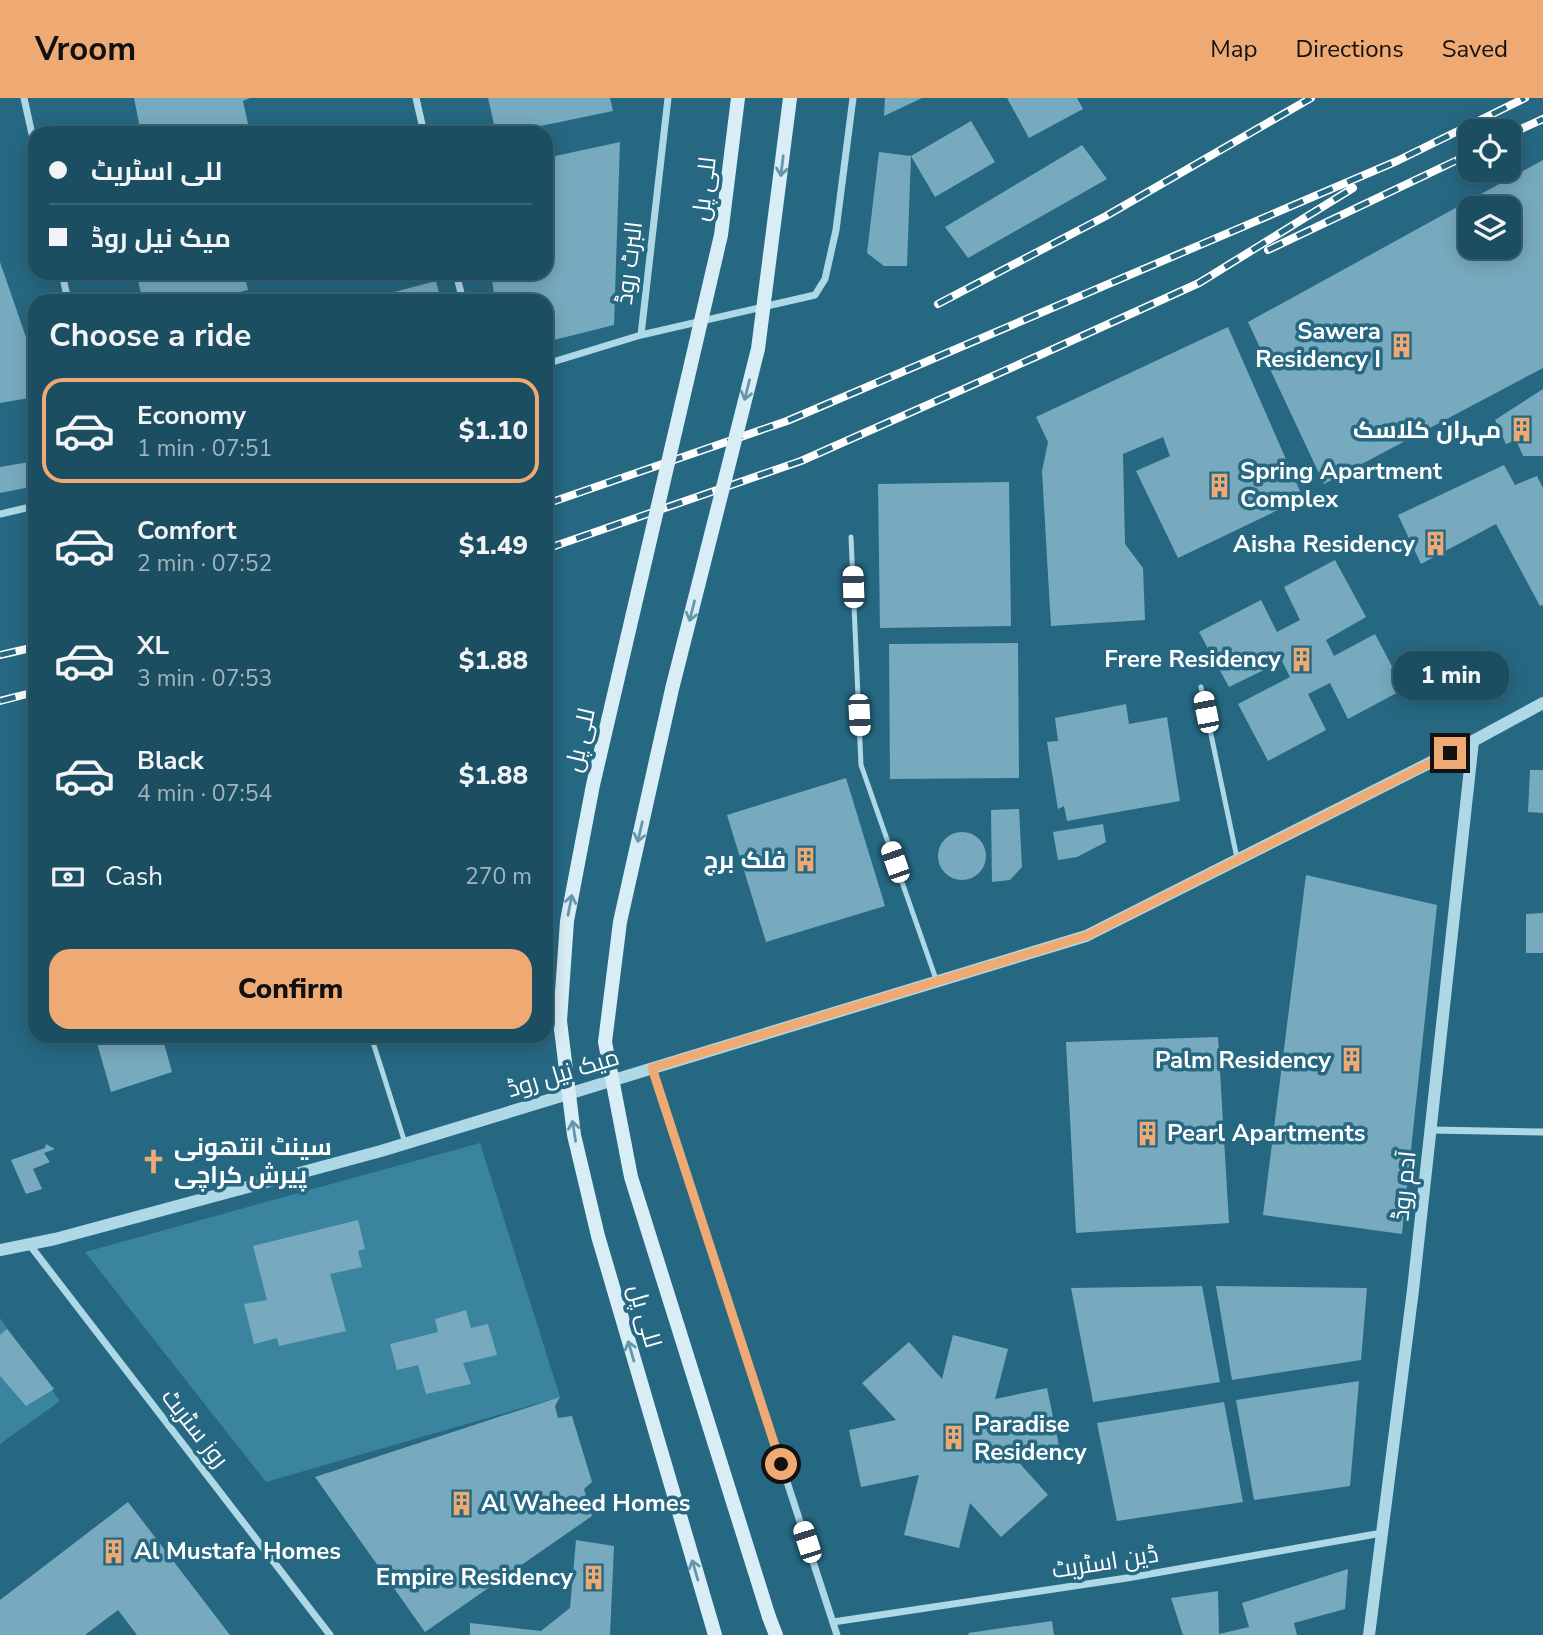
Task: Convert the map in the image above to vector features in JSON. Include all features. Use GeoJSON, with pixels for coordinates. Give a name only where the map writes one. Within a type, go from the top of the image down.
{"type":"FeatureCollection","features":[{"type":"Feature","properties":{"kind":"main road","name":"للی پل"},"geometry":{"type":"LineString","coordinates":[[715,1635],[598,1236],[574,1135],[560,1021],[567,921],[591,798],[721,234],[738,98]]}},
{"type":"Feature","properties":{"kind":"main road","name":"للی پل"},"geometry":{"type":"LineString","coordinates":[[776,1635],[631,1177],[605,1042],[623,909],[672,689],[758,349],[790,98]]}},
{"type":"Feature","properties":{"kind":"street"},"geometry":{"type":"LineString","coordinates":[[24,98],[30,126]]}},
{"type":"Feature","properties":{"kind":"street"},"geometry":{"type":"LineString","coordinates":[[416,98],[422,126]]}},
{"type":"Feature","properties":{"kind":"street","name":"البرٹ روڈ"},"geometry":{"type":"LineString","coordinates":[[553,363],[640,335],[668,98]]}},
{"type":"Feature","properties":{"kind":"street"},"geometry":{"type":"LineString","coordinates":[[640,335],[815,295],[825,279],[836,230],[853,98]]}},
{"type":"Feature","properties":{"kind":"street"},"geometry":{"type":"LineString","coordinates":[[0,514],[28,508]]}},
{"type":"Feature","properties":{"kind":"street","name":"میک نیل روڈ"},"geometry":{"type":"LineString","coordinates":[[0,1250],[405,1143],[1086,936],[1238,861],[1543,703]]}},
{"type":"Feature","properties":{"kind":"street","name":"آدم روڈ"},"geometry":{"type":"LineString","coordinates":[[1369,1635],[1431,1130],[1473,741]]}},
{"type":"Feature","properties":{"kind":"street"},"geometry":{"type":"LineString","coordinates":[[652,1068],[837,1635]]}},
{"type":"Feature","properties":{"kind":"street"},"geometry":{"type":"LineString","coordinates":[[1431,1130],[1543,1132]]}},
{"type":"Feature","properties":{"kind":"street","name":"روز سٹریٹ"},"geometry":{"type":"LineString","coordinates":[[29,1244],[330,1635]]}},
{"type":"Feature","properties":{"kind":"street","name":"ڈین اسٹریٹ"},"geometry":{"type":"LineString","coordinates":[[832,1622],[1127,1578],[1382,1533]]}},
{"type":"Feature","properties":{"kind":"lane"},"geometry":{"type":"LineString","coordinates":[[851,537],[861,765],[937,982]]}},
{"type":"Feature","properties":{"kind":"lane"},"geometry":{"type":"LineString","coordinates":[[1201,687],[1238,861]]}},
{"type":"Feature","properties":{"kind":"lane"},"geometry":{"type":"LineString","coordinates":[[373,1043],[405,1143]]}},
{"type":"Feature","properties":{"kind":"shaded area"},"geometry":{"type":"Polygon","coordinates":[[[480,1143],[560,1397],[266,1482],[85,1252],[480,1143]]]}},
{"type":"Feature","properties":{"kind":"shaded area"},"geometry":{"type":"Polygon","coordinates":[[[0,1318],[60,1401],[0,1444],[0,1318]]]}},
{"type":"Feature","properties":{"kind":"building"},"geometry":{"type":"Polygon","coordinates":[[[134,98],[250,98],[243,101],[248,126],[140,126],[134,98]]]}},
{"type":"Feature","properties":{"kind":"building"},"geometry":{"type":"Polygon","coordinates":[[[488,98],[610,98],[613,111],[541,126],[494,126],[488,98]]]}},
{"type":"Feature","properties":{"kind":"building"},"geometry":{"type":"Polygon","coordinates":[[[885,98],[922,98],[884,116],[885,98]]]}},
{"type":"Feature","properties":{"kind":"building"},"geometry":{"type":"Polygon","coordinates":[[[1007,98],[1077,98],[1083,109],[1029,138],[1007,98]]]}},
{"type":"Feature","properties":{"kind":"building"},"geometry":{"type":"Polygon","coordinates":[[[971,121],[995,162],[935,197],[911,156],[971,121]]]}},
{"type":"Feature","properties":{"kind":"building"},"geometry":{"type":"Polygon","coordinates":[[[620,142],[614,325],[553,340],[553,294],[494,294],[492,280],[553,280],[553,156],[620,142]]]}},
{"type":"Feature","properties":{"kind":"building"},"geometry":{"type":"Polygon","coordinates":[[[1082,145],[1107,179],[968,258],[945,227],[1082,145]]]}},
{"type":"Feature","properties":{"kind":"building"},"geometry":{"type":"Polygon","coordinates":[[[879,152],[911,156],[907,266],[884,266],[867,253],[879,152]]]}},
{"type":"Feature","properties":{"kind":"building","name":"Sawera Residency I"},"geometry":{"type":"Polygon","coordinates":[[[1543,160],[1543,368],[1324,484],[1248,322],[1458,207],[1458,259],[1521,259],[1521,196],[1477,196],[1503,182],[1521,182],[1521,172],[1543,160]]]}},
{"type":"Feature","properties":{"kind":"building"},"geometry":{"type":"Polygon","coordinates":[[[0,262],[28,343],[28,398],[0,403],[0,262]]]}},
{"type":"Feature","properties":{"kind":"building"},"geometry":{"type":"Polygon","coordinates":[[[138,280],[246,280],[248,290],[231,294],[141,294],[138,280]]]}},
{"type":"Feature","properties":{"kind":"building"},"geometry":{"type":"Polygon","coordinates":[[[436,281],[439,294],[387,294],[436,281]]]}},
{"type":"Feature","properties":{"kind":"building","name":"Spring Apartment Complex"},"geometry":{"type":"Polygon","coordinates":[[[1228,327],[1303,498],[1178,558],[1136,471],[1170,456],[1163,437],[1123,454],[1125,544],[1143,568],[1145,620],[1051,626],[1042,471],[1048,442],[1036,417],[1228,327]]]}},
{"type":"Feature","properties":{"kind":"building","name":"مہران کلاسک"},"geometry":{"type":"Polygon","coordinates":[[[1543,389],[1543,456],[1523,456],[1516,440],[1506,444],[1495,420],[1543,389]]]}},
{"type":"Feature","properties":{"kind":"building"},"geometry":{"type":"Polygon","coordinates":[[[28,462],[28,487],[0,493],[0,467],[28,462]]]}},
{"type":"Feature","properties":{"kind":"building","name":"Aisha Residency"},"geometry":{"type":"Polygon","coordinates":[[[1504,465],[1515,485],[1537,476],[1543,488],[1543,605],[1540,606],[1496,524],[1421,564],[1398,515],[1504,465]]]}},
{"type":"Feature","properties":{"kind":"building"},"geometry":{"type":"Polygon","coordinates":[[[1009,482],[1011,626],[880,628],[878,484],[1009,482]]]}},
{"type":"Feature","properties":{"kind":"building","name":"Frere Residency"},"geometry":{"type":"Polygon","coordinates":[[[1335,560],[1366,617],[1326,640],[1334,656],[1375,634],[1404,689],[1348,719],[1330,683],[1308,694],[1326,730],[1268,761],[1238,704],[1290,677],[1282,661],[1229,687],[1199,632],[1261,600],[1277,632],[1300,620],[1284,587],[1335,560]]]}},
{"type":"Feature","properties":{"kind":"building"},"geometry":{"type":"Polygon","coordinates":[[[1018,643],[1019,778],[890,779],[889,644],[1018,643]]]}},
{"type":"Feature","properties":{"kind":"building"},"geometry":{"type":"Polygon","coordinates":[[[1126,704],[1129,724],[1167,717],[1180,801],[1067,821],[1064,806],[1058,809],[1047,742],[1058,741],[1055,718],[1126,704]]]}},
{"type":"Feature","properties":{"kind":"building"},"geometry":{"type":"Polygon","coordinates":[[[1530,770],[1543,770],[1543,813],[1528,812],[1530,770]]]}},
{"type":"Feature","properties":{"kind":"building","name":"فلک برج"},"geometry":{"type":"Polygon","coordinates":[[[846,778],[885,906],[766,942],[727,815],[846,778]]]}},
{"type":"Feature","properties":{"kind":"building"},"geometry":{"type":"Polygon","coordinates":[[[1019,809],[1022,867],[1010,880],[992,882],[991,810],[1019,809]]]}},
{"type":"Feature","properties":{"kind":"building"},"geometry":{"type":"Polygon","coordinates":[[[1103,824],[1106,842],[1077,857],[1058,860],[1053,832],[1103,824]]]}},
{"type":"Feature","properties":{"kind":"building"},"geometry":{"type":"Polygon","coordinates":[[[962,832],[979,839],[986,856],[979,873],[962,880],[945,873],[938,856],[945,839],[962,832]]]}},
{"type":"Feature","properties":{"kind":"building","name":"Palm Residency"},"geometry":{"type":"Polygon","coordinates":[[[1306,875],[1437,905],[1402,1234],[1263,1215],[1306,875]]]}},
{"type":"Feature","properties":{"kind":"building"},"geometry":{"type":"Polygon","coordinates":[[[1543,913],[1543,953],[1526,953],[1526,914],[1543,913]]]}},
{"type":"Feature","properties":{"kind":"building","name":"Pearl Apartments"},"geometry":{"type":"Polygon","coordinates":[[[1218,1037],[1229,1223],[1076,1233],[1066,1042],[1218,1037]]]}},
{"type":"Feature","properties":{"kind":"building"},"geometry":{"type":"Polygon","coordinates":[[[97,1043],[164,1043],[172,1072],[111,1092],[97,1043]]]}},
{"type":"Feature","properties":{"kind":"building"},"geometry":{"type":"Polygon","coordinates":[[[46,1144],[55,1149],[44,1153],[50,1162],[33,1169],[42,1189],[26,1194],[11,1160],[45,1148],[46,1144]]]}},
{"type":"Feature","properties":{"kind":"building"},"geometry":{"type":"Polygon","coordinates":[[[358,1220],[365,1249],[358,1251],[362,1267],[330,1274],[346,1331],[279,1346],[277,1338],[254,1344],[244,1304],[267,1300],[253,1246],[358,1220]]]}},
{"type":"Feature","properties":{"kind":"building"},"geometry":{"type":"Polygon","coordinates":[[[1202,1286],[1220,1382],[1093,1402],[1071,1288],[1202,1286]]]}},
{"type":"Feature","properties":{"kind":"building"},"geometry":{"type":"Polygon","coordinates":[[[1216,1286],[1367,1288],[1361,1360],[1232,1380],[1216,1286]]]}},
{"type":"Feature","properties":{"kind":"building"},"geometry":{"type":"Polygon","coordinates":[[[466,1310],[471,1328],[488,1324],[497,1355],[463,1363],[471,1384],[426,1394],[418,1365],[397,1370],[390,1344],[438,1332],[435,1319],[466,1310]]]}},
{"type":"Feature","properties":{"kind":"building"},"geometry":{"type":"Polygon","coordinates":[[[7,1329],[54,1389],[26,1406],[0,1376],[0,1335],[7,1329]]]}},
{"type":"Feature","properties":{"kind":"building","name":"Paradise Residency"},"geometry":{"type":"Polygon","coordinates":[[[953,1335],[1008,1349],[995,1399],[1047,1388],[1059,1446],[1013,1456],[1048,1495],[1001,1537],[970,1503],[959,1548],[904,1535],[919,1475],[861,1487],[849,1430],[896,1420],[862,1383],[909,1342],[942,1379],[953,1335]]]}},
{"type":"Feature","properties":{"kind":"building"},"geometry":{"type":"Polygon","coordinates":[[[1359,1381],[1350,1486],[1254,1500],[1236,1400],[1359,1381]]]}},
{"type":"Feature","properties":{"kind":"building","name":"Al Waheed Homes"},"geometry":{"type":"Polygon","coordinates":[[[560,1397],[555,1406],[558,1418],[572,1416],[592,1482],[584,1489],[592,1516],[425,1632],[315,1477],[560,1397]]]}},
{"type":"Feature","properties":{"kind":"building"},"geometry":{"type":"Polygon","coordinates":[[[1224,1402],[1243,1502],[1117,1521],[1097,1423],[1224,1402]]]}},
{"type":"Feature","properties":{"kind":"building","name":"Al Mustafa Homes"},"geometry":{"type":"Polygon","coordinates":[[[128,1502],[230,1635],[137,1635],[118,1610],[85,1635],[0,1635],[0,1600],[128,1502]]]}},
{"type":"Feature","properties":{"kind":"building","name":"Empire Residency"},"geometry":{"type":"Polygon","coordinates":[[[576,1540],[614,1546],[610,1635],[470,1635],[470,1623],[541,1631],[570,1608],[576,1540]]]}},
{"type":"Feature","properties":{"kind":"building"},"geometry":{"type":"Polygon","coordinates":[[[1348,1569],[1345,1609],[1294,1623],[1297,1635],[1183,1635],[1171,1598],[1218,1591],[1219,1634],[1249,1627],[1242,1603],[1348,1569]]]}},
{"type":"Feature","properties":{"kind":"building"},"geometry":{"type":"Polygon","coordinates":[[[1052,1621],[1054,1635],[968,1633],[1052,1621]]]}},
{"type":"Feature","properties":{"kind":"railway"},"geometry":{"type":"LineString","coordinates":[[938,304],[1106,216],[1311,98]]}},
{"type":"Feature","properties":{"kind":"railway"},"geometry":{"type":"LineString","coordinates":[[553,502],[787,421],[1397,161],[1525,98]]}},
{"type":"Feature","properties":{"kind":"railway"},"geometry":{"type":"LineString","coordinates":[[1521,129],[1543,119]]}},
{"type":"Feature","properties":{"kind":"railway"},"geometry":{"type":"LineString","coordinates":[[1268,250],[1458,160]]}},
{"type":"Feature","properties":{"kind":"railway"},"geometry":{"type":"LineString","coordinates":[[553,547],[801,461],[1040,355],[1199,283],[1353,188]]}},
{"type":"Feature","properties":{"kind":"railway"},"geometry":{"type":"LineString","coordinates":[[0,655],[28,649]]}},
{"type":"Feature","properties":{"kind":"railway"},"geometry":{"type":"LineString","coordinates":[[0,701],[28,694]]}},
{"type":"Feature","properties":{"kind":"place","name":"Sawera Residency I"},"geometry":{"type":"Point","coordinates":[1401,345]}},
{"type":"Feature","properties":{"kind":"place","name":"مہران کلاسک"},"geometry":{"type":"Point","coordinates":[1521,430]}},
{"type":"Feature","properties":{"kind":"place","name":"Spring Apartment Complex"},"geometry":{"type":"Point","coordinates":[1220,485]}},
{"type":"Feature","properties":{"kind":"place","name":"Aisha Residency"},"geometry":{"type":"Point","coordinates":[1435,544]}},
{"type":"Feature","properties":{"kind":"place","name":"Frere Residency"},"geometry":{"type":"Point","coordinates":[1301,659]}},
{"type":"Feature","properties":{"kind":"place","name":"فلک برج"},"geometry":{"type":"Point","coordinates":[806,860]}},
{"type":"Feature","properties":{"kind":"place","name":"Palm Residency"},"geometry":{"type":"Point","coordinates":[1351,1060]}},
{"type":"Feature","properties":{"kind":"place","name":"Pearl Apartments"},"geometry":{"type":"Point","coordinates":[1147,1133]}},
{"type":"Feature","properties":{"kind":"place","name":"سینٹ انتھونی پیرش کراچی"},"geometry":{"type":"Point","coordinates":[154,1161]}},
{"type":"Feature","properties":{"kind":"place","name":"Paradise Residency"},"geometry":{"type":"Point","coordinates":[954,1438]}},
{"type":"Feature","properties":{"kind":"place","name":"Al Waheed Homes"},"geometry":{"type":"Point","coordinates":[461,1503]}},
{"type":"Feature","properties":{"kind":"place","name":"Al Mustafa Homes"},"geometry":{"type":"Point","coordinates":[114,1551]}},
{"type":"Feature","properties":{"kind":"place","name":"Empire Residency"},"geometry":{"type":"Point","coordinates":[593,1577]}},
{"type":"Feature","properties":{"kind":"route"},"geometry":{"type":"LineString","coordinates":[[781,1464],[652,1068],[1086,936],[1450,753]]}}]}
